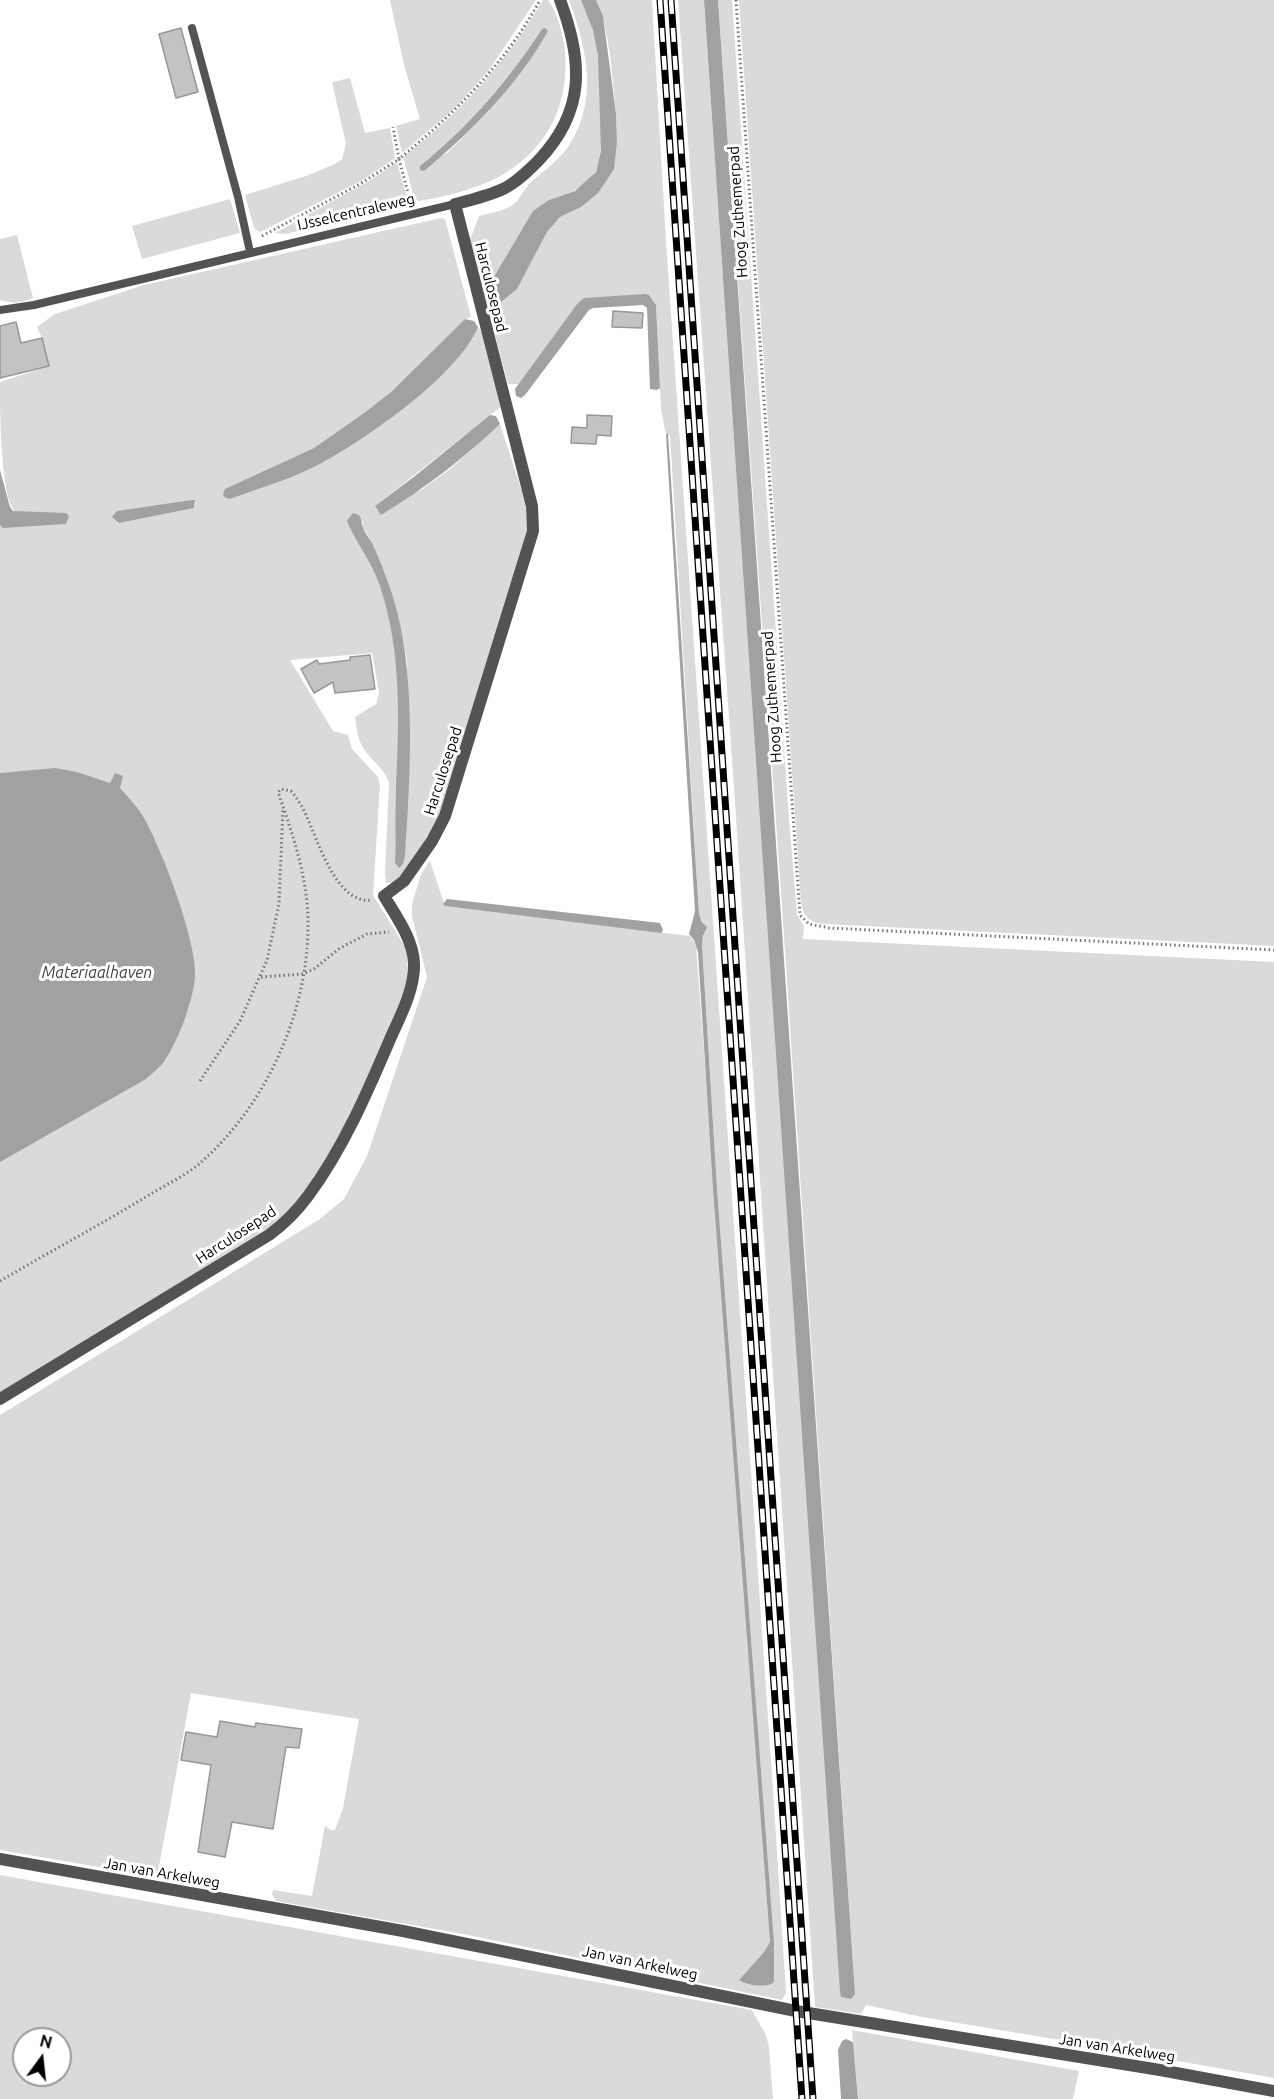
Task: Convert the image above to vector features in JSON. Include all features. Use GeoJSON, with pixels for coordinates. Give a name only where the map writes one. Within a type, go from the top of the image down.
{"type":"FeatureCollection","features":[{"type":"Feature","properties":{"kind":"street","name":"IJsselcentraleweg"},"geometry":{"type":"LineString","coordinates":[[455,204],[504,189],[529,171],[551,147],[568,120],[576,89],[577,62],[568,21],[560,0]]}},
{"type":"Feature","properties":{"kind":"street","name":"Harculosepad"},"geometry":{"type":"LineString","coordinates":[[0,1399],[269,1235],[286,1221],[302,1205],[321,1178],[353,1120],[401,1013],[411,983],[414,964],[403,930],[384,896],[404,881],[432,841],[445,816],[533,531],[532,506],[455,204]]}},
{"type":"Feature","properties":{"kind":"street","name":"Jan van Arkelweg"},"geometry":{"type":"LineString","coordinates":[[0,1859],[404,1931],[796,2011],[1160,2070],[1274,2091]]}},
{"type":"Feature","properties":{"kind":"lane"},"geometry":{"type":"LineString","coordinates":[[192,28],[238,197],[250,252]]}},
{"type":"Feature","properties":{"kind":"lane","name":"IJsselcentraleweg"},"geometry":{"type":"LineString","coordinates":[[0,310],[34,304],[455,204]]}},
{"type":"Feature","properties":{"kind":"path"},"geometry":{"type":"LineString","coordinates":[[248,243],[360,184],[399,159],[475,89],[518,35],[540,0]]}},
{"type":"Feature","properties":{"kind":"path","name":"Hoog Zuthemerpad"},"geometry":{"type":"LineString","coordinates":[[736,0],[800,915],[808,924],[830,928],[1274,950]]}},
{"type":"Feature","properties":{"kind":"path"},"geometry":{"type":"LineString","coordinates":[[393,127],[414,214]]}},
{"type":"Feature","properties":{"kind":"path"},"geometry":{"type":"LineString","coordinates":[[0,1281],[118,1215],[197,1166],[225,1139],[263,1088],[288,1034],[303,974],[308,927],[306,892],[289,824],[278,792],[281,789],[291,791],[299,801],[337,880],[358,899],[365,901],[384,896]]}},
{"type":"Feature","properties":{"kind":"path"},"geometry":{"type":"LineString","coordinates":[[200,1081],[240,1021],[267,960],[279,904],[283,806]]}},
{"type":"Feature","properties":{"kind":"path"},"geometry":{"type":"LineString","coordinates":[[261,977],[303,974],[314,969],[340,948],[367,934],[403,930]]}},
{"type":"Feature","properties":{"kind":"shaded area"},"geometry":{"type":"Polygon","coordinates":[[[390,0],[536,0],[489,70],[455,108],[402,153],[396,126],[420,119],[404,65],[390,0]]]}},
{"type":"Feature","properties":{"kind":"shaded area"},"geometry":{"type":"Polygon","coordinates":[[[543,0],[548,0],[556,15],[564,43],[565,82],[561,101],[545,135],[519,164],[493,180],[439,197],[419,201],[414,198],[403,157],[463,105],[498,65],[543,0]],[[542,29],[486,102],[455,135],[420,166],[447,153],[488,112],[521,71],[548,31],[542,29]]]}},
{"type":"Feature","properties":{"kind":"shaded area"},"geometry":{"type":"Polygon","coordinates":[[[569,0],[581,0],[596,42],[602,102],[602,145],[599,161],[591,178],[580,187],[549,200],[517,289],[547,232],[560,217],[581,207],[617,142],[610,54],[603,16],[596,0],[652,0],[666,241],[773,1790],[786,1993],[782,2000],[463,1934],[276,1901],[272,1894],[273,1890],[312,1896],[325,1826],[335,1830],[343,1808],[359,1719],[191,1693],[157,1877],[0,1850],[0,1415],[320,1219],[344,1199],[367,1156],[427,977],[412,916],[412,904],[421,874],[430,861],[445,906],[690,936],[696,945],[770,1942],[739,1980],[773,1982],[774,1942],[717,1189],[702,945],[705,926],[699,914],[670,435],[666,435],[661,409],[656,305],[649,295],[577,304],[519,384],[508,384],[470,240],[479,216],[514,204],[529,184],[564,152],[578,129],[587,93],[587,74],[581,37],[569,0]]]}},
{"type":"Feature","properties":{"kind":"shaded area"},"geometry":{"type":"Polygon","coordinates":[[[678,0],[704,0],[820,1689],[855,1994],[718,0],[732,0],[788,806],[797,915],[804,926],[803,939],[1274,962],[1274,2078],[922,2017],[866,2005],[861,2014],[815,2007],[734,788],[678,0]]]}},
{"type":"Feature","properties":{"kind":"shaded area"},"geometry":{"type":"Polygon","coordinates":[[[739,0],[1274,0],[1274,946],[825,924],[811,920],[804,913],[800,889],[739,0]]]}},
{"type":"Feature","properties":{"kind":"shaded area"},"geometry":{"type":"Polygon","coordinates":[[[350,78],[365,133],[390,128],[395,158],[361,181],[260,232],[254,228],[245,195],[306,176],[342,159],[346,144],[332,82],[350,78]]]}},
{"type":"Feature","properties":{"kind":"shaded area"},"geometry":{"type":"Polygon","coordinates":[[[397,162],[406,194],[402,205],[286,234],[275,233],[369,181],[397,162]]]}},
{"type":"Feature","properties":{"kind":"shaded area"},"geometry":{"type":"Polygon","coordinates":[[[230,199],[240,233],[142,259],[132,226],[230,199]]]}},
{"type":"Feature","properties":{"kind":"shaded area"},"geometry":{"type":"Polygon","coordinates":[[[441,218],[445,219],[471,317],[465,319],[391,392],[364,413],[314,448],[226,489],[226,498],[230,499],[276,483],[320,464],[385,423],[451,366],[478,327],[484,335],[502,406],[375,506],[421,490],[450,469],[500,424],[526,504],[527,529],[451,786],[431,836],[396,882],[386,883],[385,872],[389,783],[362,745],[355,717],[376,704],[379,693],[372,653],[290,660],[333,731],[348,735],[352,749],[378,777],[380,785],[373,895],[405,947],[407,956],[408,976],[402,998],[382,1047],[338,1139],[318,1173],[293,1208],[269,1228],[0,1393],[0,774],[40,770],[0,773],[0,525],[16,512],[11,504],[4,472],[0,382],[49,366],[37,327],[55,314],[144,285],[441,218]],[[192,500],[158,506],[119,523],[194,508],[196,502],[192,500]],[[363,521],[350,527],[371,561],[385,600],[394,643],[399,734],[395,863],[403,864],[409,761],[407,660],[397,611],[371,541],[363,527],[363,521]],[[96,779],[146,1079],[162,1063],[177,1036],[190,1004],[189,936],[158,846],[140,812],[120,788],[96,779]]]}},
{"type":"Feature","properties":{"kind":"shaded area"},"geometry":{"type":"Polygon","coordinates":[[[17,235],[33,298],[20,302],[9,302],[0,300],[0,239],[17,235]]]}},
{"type":"Feature","properties":{"kind":"shaded area"},"geometry":{"type":"Polygon","coordinates":[[[0,1875],[752,2010],[766,2035],[769,2047],[773,2099],[0,2099],[0,1875]]]}},
{"type":"Feature","properties":{"kind":"shaded area"},"geometry":{"type":"Polygon","coordinates":[[[852,2030],[1079,2071],[1073,2099],[858,2099],[852,2030]]]}},
{"type":"Feature","properties":{"kind":"water"},"geometry":{"type":"Polygon","coordinates":[[[581,0],[596,0],[603,16],[616,114],[617,142],[614,169],[598,193],[581,207],[560,217],[547,232],[517,289],[501,302],[489,299],[491,282],[533,211],[549,200],[575,191],[596,172],[601,151],[598,56],[593,30],[581,0]]]}},
{"type":"Feature","properties":{"kind":"water"},"geometry":{"type":"Polygon","coordinates":[[[704,0],[718,0],[855,1994],[851,1999],[841,1997],[840,1991],[704,0]]]}},
{"type":"Feature","properties":{"kind":"water"},"geometry":{"type":"Polygon","coordinates":[[[545,28],[548,31],[536,51],[508,89],[442,156],[424,171],[420,170],[420,166],[487,102],[545,28]]]}},
{"type":"Feature","properties":{"kind":"water"},"geometry":{"type":"Polygon","coordinates":[[[649,295],[656,305],[660,388],[650,389],[647,308],[643,305],[589,310],[525,395],[521,398],[516,396],[515,389],[577,304],[584,298],[649,295]]]}},
{"type":"Feature","properties":{"kind":"water"},"geometry":{"type":"Polygon","coordinates":[[[465,319],[474,321],[478,327],[467,346],[451,366],[431,385],[385,423],[339,453],[287,479],[230,499],[223,495],[225,489],[314,448],[364,413],[391,392],[465,319]]]}},
{"type":"Feature","properties":{"kind":"water"},"geometry":{"type":"Polygon","coordinates":[[[490,415],[496,416],[500,424],[472,450],[443,473],[381,515],[375,506],[490,415]]]}},
{"type":"Feature","properties":{"kind":"water"},"geometry":{"type":"Polygon","coordinates":[[[668,433],[699,914],[707,927],[702,945],[717,1189],[774,1942],[774,1980],[773,1983],[760,1986],[739,1980],[770,1942],[713,1188],[698,952],[689,934],[695,911],[666,435],[668,433]]]}},
{"type":"Feature","properties":{"kind":"water"},"geometry":{"type":"Polygon","coordinates":[[[0,470],[13,511],[66,513],[69,516],[66,524],[3,528],[0,525],[0,470]]]}},
{"type":"Feature","properties":{"kind":"water"},"geometry":{"type":"Polygon","coordinates":[[[195,500],[194,508],[119,523],[112,517],[117,511],[195,500]]]}},
{"type":"Feature","properties":{"kind":"water"},"geometry":{"type":"Polygon","coordinates":[[[353,513],[359,515],[383,568],[397,611],[403,639],[409,701],[409,796],[405,856],[399,868],[395,863],[398,738],[396,661],[380,586],[347,521],[353,513]]]}},
{"type":"Feature","properties":{"kind":"water","name":"Materiaalhaven"},"geometry":{"type":"Polygon","coordinates":[[[55,768],[77,772],[110,783],[115,773],[123,776],[120,788],[139,810],[149,827],[176,894],[190,942],[195,978],[184,1022],[169,1054],[159,1067],[146,1079],[0,1162],[0,773],[55,768]]]}},
{"type":"Feature","properties":{"kind":"water"},"geometry":{"type":"Polygon","coordinates":[[[447,899],[660,923],[663,930],[661,933],[445,906],[443,904],[447,899]]]}},
{"type":"Feature","properties":{"kind":"water"},"geometry":{"type":"Polygon","coordinates":[[[846,2039],[853,2042],[858,2099],[841,2099],[838,2050],[842,2041],[846,2039]]]}},
{"type":"Feature","properties":{"kind":"building"},"geometry":{"type":"Polygon","coordinates":[[[181,28],[198,92],[176,98],[159,34],[181,28]]]}},
{"type":"Feature","properties":{"kind":"building"},"geometry":{"type":"Polygon","coordinates":[[[613,311],[643,313],[642,328],[612,327],[613,311]]]}},
{"type":"Feature","properties":{"kind":"building"},"geometry":{"type":"Polygon","coordinates":[[[16,322],[21,343],[42,338],[49,366],[0,378],[0,326],[16,322]]]}},
{"type":"Feature","properties":{"kind":"building"},"geometry":{"type":"Polygon","coordinates":[[[587,415],[612,416],[611,436],[597,435],[596,444],[571,443],[572,427],[587,428],[587,415]]]}},
{"type":"Feature","properties":{"kind":"building"},"geometry":{"type":"Polygon","coordinates":[[[370,655],[375,689],[335,693],[333,682],[314,693],[301,669],[317,660],[319,664],[370,655]]]}},
{"type":"Feature","properties":{"kind":"building"},"geometry":{"type":"Polygon","coordinates":[[[220,1721],[255,1727],[256,1723],[302,1729],[299,1748],[286,1747],[273,1829],[232,1822],[225,1857],[198,1852],[211,1765],[181,1760],[186,1732],[217,1737],[220,1721]]]}},
{"type":"Feature","properties":{"kind":"railway"},"geometry":{"type":"LineString","coordinates":[[660,0],[802,2099]]}},
{"type":"Feature","properties":{"kind":"railway"},"geometry":{"type":"LineString","coordinates":[[671,0],[813,2099]]}}]}
